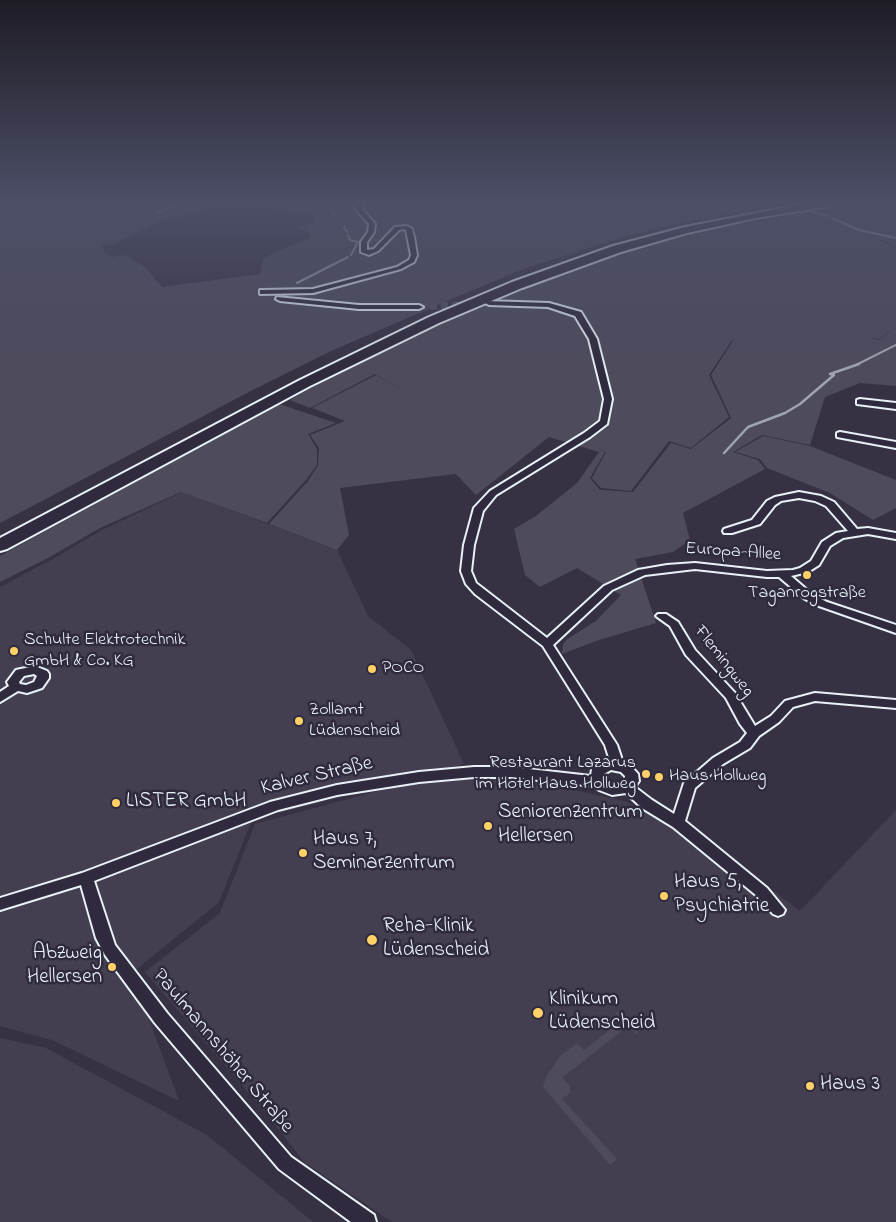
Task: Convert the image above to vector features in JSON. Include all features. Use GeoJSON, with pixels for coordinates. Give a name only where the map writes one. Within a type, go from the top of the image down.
{"type":"FeatureCollection","features":[{"type":"Feature","properties":{"kind":"highway"},"geometry":{"type":"LineString","coordinates":[[0,532],[310,370],[414,320],[563,261]]}},
{"type":"Feature","properties":{"kind":"highway"},"geometry":{"type":"LineString","coordinates":[[0,545],[305,383],[426,324],[533,279],[582,261]]}},
{"type":"Feature","properties":{"kind":"street"},"geometry":{"type":"LineString","coordinates":[[412,261],[398,268],[312,291],[263,292],[271,298],[359,307],[419,307]]}},
{"type":"Feature","properties":{"kind":"street"},"geometry":{"type":"LineString","coordinates":[[489,303],[549,305],[578,314],[592,339],[608,399],[604,422],[492,493],[478,510],[474,520],[466,571],[471,584],[547,644],[611,745],[617,765]]}},
{"type":"Feature","properties":{"kind":"street"},"geometry":{"type":"LineString","coordinates":[[860,402],[896,406]]}},
{"type":"Feature","properties":{"kind":"street"},"geometry":{"type":"LineString","coordinates":[[840,435],[862,437],[896,445]]}},
{"type":"Feature","properties":{"kind":"street"},"geometry":{"type":"LineString","coordinates":[[728,531],[756,522],[778,499],[799,495],[818,498],[830,504],[854,532]]}},
{"type":"Feature","properties":{"kind":"street","name":"Europa-Allee"},"geometry":{"type":"LineString","coordinates":[[547,644],[608,588],[642,572],[695,566],[782,574],[799,572],[818,560],[822,549],[831,540],[840,535],[854,532],[873,532],[896,536]]}},
{"type":"Feature","properties":{"kind":"street"},"geometry":{"type":"LineString","coordinates":[[782,574],[809,597],[823,604],[896,629]]}},
{"type":"Feature","properties":{"kind":"street","name":"Flemingweg"},"geometry":{"type":"LineString","coordinates":[[662,616],[674,624],[690,652],[732,696],[746,724],[754,733]]}},
{"type":"Feature","properties":{"kind":"street"},"geometry":{"type":"LineString","coordinates":[[0,698],[16,687]]}},
{"type":"Feature","properties":{"kind":"street"},"geometry":{"type":"LineString","coordinates":[[678,823],[689,786],[718,762],[745,745],[754,733],[775,719],[789,704],[815,697],[896,704]]}},
{"type":"Feature","properties":{"kind":"street"},"geometry":{"type":"LineString","coordinates":[[617,765],[625,768],[631,774],[632,781],[628,788],[612,790],[604,787],[598,782],[596,776],[606,766],[617,765]]}},
{"type":"Feature","properties":{"kind":"street","name":"Kalver Straße"},"geometry":{"type":"LineString","coordinates":[[0,904],[86,878],[274,806],[337,790],[431,776],[474,772],[521,773],[598,782]]}},
{"type":"Feature","properties":{"kind":"street"},"geometry":{"type":"LineString","coordinates":[[628,788],[647,804],[678,823],[762,892],[778,910]]}},
{"type":"Feature","properties":{"kind":"street","name":"Paulmannshöher Straße"},"geometry":{"type":"LineString","coordinates":[[86,878],[104,938],[110,950],[161,1018],[285,1163],[367,1222]]}},
{"type":"Feature","properties":{"kind":"shaded area"},"geometry":{"type":"Polygon","coordinates":[[[0,261],[135,261],[146,268],[162,287],[260,274],[263,261],[548,261],[523,269],[331,351],[0,523],[0,261]]]}},
{"type":"Feature","properties":{"kind":"shaded area"},"geometry":{"type":"Polygon","coordinates":[[[599,261],[896,261],[896,327],[896,386],[860,383],[825,397],[810,445],[762,435],[733,452],[758,460],[765,469],[683,513],[690,540],[673,552],[635,559],[656,623],[596,641],[562,654],[563,645],[566,640],[596,621],[621,595],[577,568],[540,587],[525,575],[514,529],[536,516],[577,483],[599,452],[549,437],[476,495],[456,474],[340,488],[349,535],[337,550],[269,524],[308,481],[318,465],[319,448],[310,435],[345,421],[312,408],[376,375],[409,393],[375,374],[310,408],[290,400],[346,368],[496,298],[599,261]],[[732,340],[709,375],[729,417],[691,448],[669,441],[631,491],[601,488],[592,478],[606,452],[593,445],[605,452],[590,478],[600,490],[633,492],[671,443],[691,449],[731,418],[711,375],[732,340]]]}},
{"type":"Feature","properties":{"kind":"shaded area"},"geometry":{"type":"Polygon","coordinates":[[[279,404],[336,423],[308,434],[317,449],[317,465],[267,523],[181,492],[100,528],[48,558],[0,582],[0,556],[279,404]]]}},
{"type":"Feature","properties":{"kind":"shaded area"},"geometry":{"type":"Polygon","coordinates":[[[763,436],[810,446],[896,480],[896,508],[873,520],[830,493],[767,468],[760,459],[735,452],[763,436]]]}},
{"type":"Feature","properties":{"kind":"shaded area"},"geometry":{"type":"Polygon","coordinates":[[[182,492],[337,550],[368,616],[411,650],[464,764],[252,820],[219,902],[132,973],[179,1101],[52,1040],[0,1026],[0,587],[102,530],[182,492]]]}},
{"type":"Feature","properties":{"kind":"shaded area","name":"Klinikum Lüdenscheid"},"geometry":{"type":"Polygon","coordinates":[[[476,778],[514,779],[554,785],[627,802],[662,821],[718,863],[755,877],[800,911],[896,810],[896,1222],[392,1222],[304,1162],[266,1113],[145,972],[220,913],[255,824],[408,783],[476,778]]]}},
{"type":"Feature","properties":{"kind":"shaded area"},"geometry":{"type":"Polygon","coordinates":[[[621,1010],[639,1029],[636,1034],[628,1026],[562,1078],[570,1086],[570,1093],[562,1099],[617,1159],[610,1165],[543,1087],[546,1077],[560,1056],[577,1043],[584,1050],[622,1020],[615,1013],[621,1010]]]}},
{"type":"Feature","properties":{"kind":"shaded area"},"geometry":{"type":"Polygon","coordinates":[[[0,1038],[46,1048],[207,1135],[313,1222],[0,1222],[0,1038]]]}},
{"type":"Feature","properties":{"kind":"waterway"},"geometry":{"type":"LineString","coordinates":[[297,283],[340,261]]}},
{"type":"Feature","properties":{"kind":"waterway"},"geometry":{"type":"LineString","coordinates":[[856,365],[896,345]]}},
{"type":"Feature","properties":{"kind":"waterway"},"geometry":{"type":"LineString","coordinates":[[724,453],[748,427],[785,413],[800,404],[834,375],[830,374],[859,364]]}},
{"type":"Feature","properties":{"kind":"tunnel"},"geometry":{"type":"LineString","coordinates":[[419,307],[472,304]]}},
{"type":"Feature","properties":{"kind":"place","name":"Taganrogstraße"},"geometry":{"type":"Point","coordinates":[807,575]}},
{"type":"Feature","properties":{"kind":"place","name":"Schulte Elektrotechnik GmbH & Co. KG"},"geometry":{"type":"Point","coordinates":[14,651]}},
{"type":"Feature","properties":{"kind":"place","name":"POCO"},"geometry":{"type":"Point","coordinates":[372,669]}},
{"type":"Feature","properties":{"kind":"place","name":"Zollamt Lüdenscheid"},"geometry":{"type":"Point","coordinates":[299,721]}},
{"type":"Feature","properties":{"kind":"place","name":"Restaurant Lazarus im Hotel Haus Hollweg"},"geometry":{"type":"Point","coordinates":[646,774]}},
{"type":"Feature","properties":{"kind":"place","name":"Haus Hollweg"},"geometry":{"type":"Point","coordinates":[659,777]}},
{"type":"Feature","properties":{"kind":"place","name":"LISTER GmbH"},"geometry":{"type":"Point","coordinates":[116,803]}},
{"type":"Feature","properties":{"kind":"place","name":"Seniorenzentrum Hellersen"},"geometry":{"type":"Point","coordinates":[488,826]}},
{"type":"Feature","properties":{"kind":"place","name":"Haus 7, Seminarzentrum"},"geometry":{"type":"Point","coordinates":[303,853]}},
{"type":"Feature","properties":{"kind":"place","name":"Haus 5, Psychiatrie"},"geometry":{"type":"Point","coordinates":[664,896]}},
{"type":"Feature","properties":{"kind":"place","name":"Reha-Klinik Lüdenscheid"},"geometry":{"type":"Point","coordinates":[372,940]}},
{"type":"Feature","properties":{"kind":"place","name":"Abzweig Hellersen"},"geometry":{"type":"Point","coordinates":[112,967]}},
{"type":"Feature","properties":{"kind":"place","name":"Klinikum Lüdenscheid"},"geometry":{"type":"Point","coordinates":[538,1013]}},
{"type":"Feature","properties":{"kind":"place","name":"Haus 3"},"geometry":{"type":"Point","coordinates":[810,1086]}}]}
